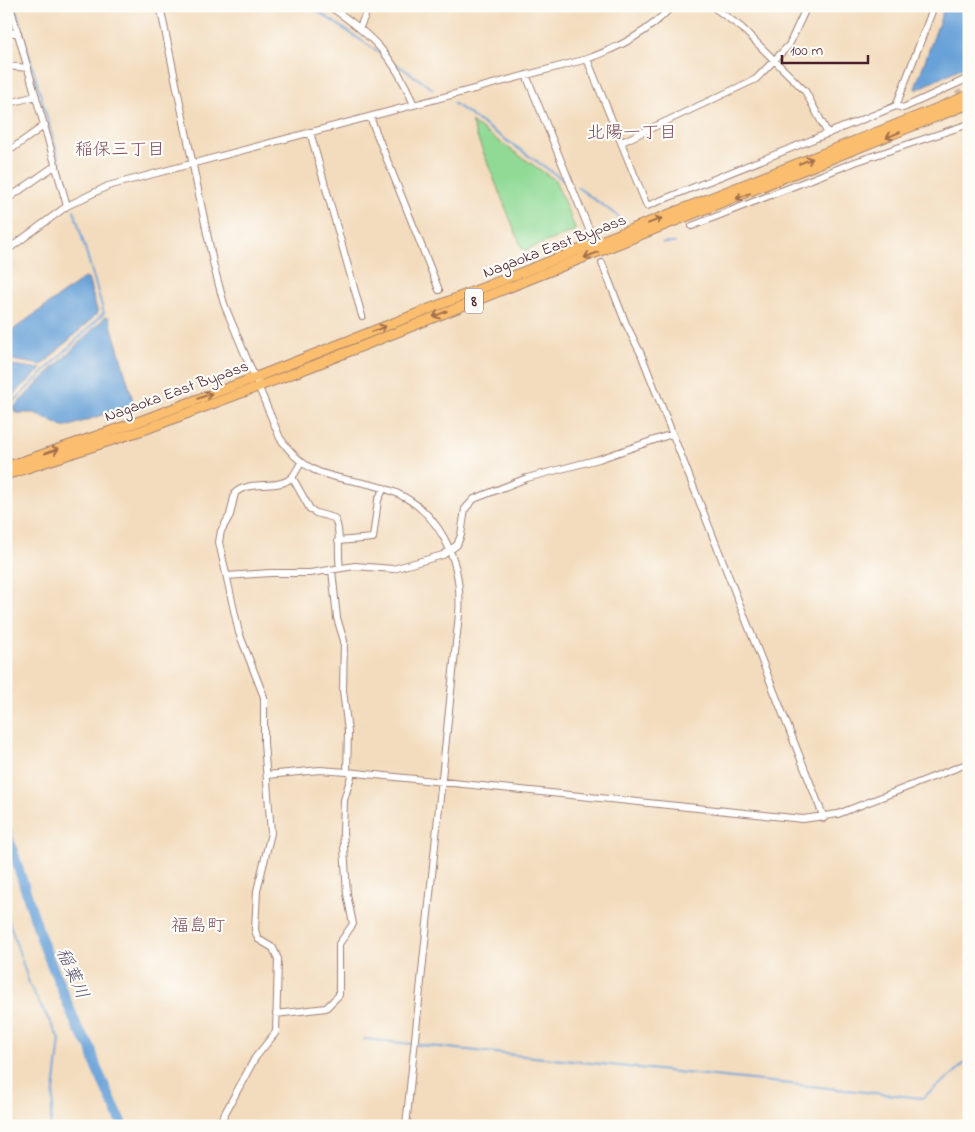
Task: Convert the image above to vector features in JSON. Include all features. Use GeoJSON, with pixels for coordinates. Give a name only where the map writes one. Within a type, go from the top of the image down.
{"type":"FeatureCollection","features":[{"type":"Feature","properties":{"kind":"highway","name":"Nagaoka East Bypass"},"geometry":{"type":"LineString","coordinates":[[6,475],[146,429],[256,382],[846,155],[936,113],[969,95]]}},
{"type":"Feature","properties":{"kind":"highway","name":"Nagaoka East Bypass"},"geometry":{"type":"LineString","coordinates":[[936,113],[969,104]]}},
{"type":"Feature","properties":{"kind":"highway","name":"Nagaoka East Bypass"},"geometry":{"type":"LineString","coordinates":[[6,467],[256,382]]}},
{"type":"Feature","properties":{"kind":"street"},"geometry":{"type":"LineString","coordinates":[[10,6],[66,206]]}},
{"type":"Feature","properties":{"kind":"street"},"geometry":{"type":"LineString","coordinates":[[160,6],[219,286],[280,438],[301,463],[330,477],[384,488],[419,508],[435,524],[451,550],[458,570],[460,596],[406,1126]]}},
{"type":"Feature","properties":{"kind":"street"},"geometry":{"type":"LineString","coordinates":[[329,6],[360,27],[394,64],[414,105]]}},
{"type":"Feature","properties":{"kind":"street"},"geometry":{"type":"LineString","coordinates":[[360,27],[369,6]]}},
{"type":"Feature","properties":{"kind":"street"},"geometry":{"type":"LineString","coordinates":[[6,250],[66,206],[108,186],[587,59],[630,41],[655,23],[672,6]]}},
{"type":"Feature","properties":{"kind":"street"},"geometry":{"type":"LineString","coordinates":[[712,6],[742,28],[810,98],[828,134]]}},
{"type":"Feature","properties":{"kind":"street"},"geometry":{"type":"LineString","coordinates":[[622,142],[748,83],[775,61],[794,38],[807,6]]}},
{"type":"Feature","properties":{"kind":"street"},"geometry":{"type":"LineString","coordinates":[[896,106],[934,6]]}},
{"type":"Feature","properties":{"kind":"street"},"geometry":{"type":"LineString","coordinates":[[6,32],[18,33]]}},
{"type":"Feature","properties":{"kind":"street"},"geometry":{"type":"LineString","coordinates":[[587,59],[647,206],[896,106],[902,108],[957,87],[969,78]]}},
{"type":"Feature","properties":{"kind":"street"},"geometry":{"type":"LineString","coordinates":[[6,66],[28,68]]}},
{"type":"Feature","properties":{"kind":"street"},"geometry":{"type":"LineString","coordinates":[[526,75],[593,239]]}},
{"type":"Feature","properties":{"kind":"street"},"geometry":{"type":"LineString","coordinates":[[6,104],[36,96]]}},
{"type":"Feature","properties":{"kind":"street"},"geometry":{"type":"LineString","coordinates":[[370,117],[440,290]]}},
{"type":"Feature","properties":{"kind":"street"},"geometry":{"type":"LineString","coordinates":[[692,226],[862,159],[969,124]]}},
{"type":"Feature","properties":{"kind":"street"},"geometry":{"type":"LineString","coordinates":[[6,153],[44,125]]}},
{"type":"Feature","properties":{"kind":"street"},"geometry":{"type":"LineString","coordinates":[[310,132],[362,316]]}},
{"type":"Feature","properties":{"kind":"street"},"geometry":{"type":"LineString","coordinates":[[6,200],[56,165]]}},
{"type":"Feature","properties":{"kind":"street"},"geometry":{"type":"LineString","coordinates":[[602,263],[626,324],[641,354],[824,818]]}},
{"type":"Feature","properties":{"kind":"street"},"geometry":{"type":"LineString","coordinates":[[227,576],[332,570],[360,566],[393,569],[443,555],[451,550],[459,540],[465,509],[474,499],[527,478],[599,459],[672,434]]}},
{"type":"Feature","properties":{"kind":"street"},"geometry":{"type":"LineString","coordinates":[[218,1126],[255,1058],[276,1032],[278,959],[273,948],[258,939],[255,930],[258,892],[271,833],[264,732],[264,697],[241,638],[220,554],[219,542],[221,531],[230,515],[235,493],[243,488],[281,482],[292,477],[301,463]]}},
{"type":"Feature","properties":{"kind":"street"},"geometry":{"type":"LineString","coordinates":[[292,477],[310,509],[316,514],[334,518],[337,523],[337,554],[340,568]]}},
{"type":"Feature","properties":{"kind":"street"},"geometry":{"type":"LineString","coordinates":[[338,541],[373,538],[378,500],[384,488]]}},
{"type":"Feature","properties":{"kind":"street"},"geometry":{"type":"LineString","coordinates":[[276,1014],[326,1008],[339,995],[339,944],[354,924],[347,894],[343,832],[344,800],[350,773],[343,690],[344,642],[337,618],[332,570]]}},
{"type":"Feature","properties":{"kind":"street"},"geometry":{"type":"LineString","coordinates":[[267,775],[320,770],[803,819],[824,818],[852,809],[969,762]]}},
{"type":"Feature","properties":{"kind":"green space"},"geometry":{"type":"Polygon","coordinates":[[[471,122],[555,180],[575,228],[574,231],[523,251],[471,122]]]}},
{"type":"Feature","properties":{"kind":"water"},"geometry":{"type":"Polygon","coordinates":[[[945,6],[969,6],[969,64],[916,90],[915,88],[945,6]]]}},
{"type":"Feature","properties":{"kind":"water"},"geometry":{"type":"Polygon","coordinates":[[[84,278],[88,279],[98,313],[42,365],[6,359],[6,335],[84,278]]]}},
{"type":"Feature","properties":{"kind":"water"},"geometry":{"type":"Polygon","coordinates":[[[105,317],[109,317],[134,404],[67,427],[63,427],[35,413],[16,413],[13,408],[105,317]]]}},
{"type":"Feature","properties":{"kind":"water"},"geometry":{"type":"Polygon","coordinates":[[[6,364],[41,369],[6,402],[6,364]]]}},
{"type":"Feature","properties":{"kind":"waterway"},"geometry":{"type":"LineString","coordinates":[[15,6],[69,194]]}},
{"type":"Feature","properties":{"kind":"waterway"},"geometry":{"type":"LineString","coordinates":[[310,6],[383,55]]}},
{"type":"Feature","properties":{"kind":"waterway"},"geometry":{"type":"LineString","coordinates":[[395,63],[433,89]]}},
{"type":"Feature","properties":{"kind":"waterway"},"geometry":{"type":"LineString","coordinates":[[453,103],[565,181]]}},
{"type":"Feature","properties":{"kind":"waterway"},"geometry":{"type":"LineString","coordinates":[[577,187],[619,217]]}},
{"type":"Feature","properties":{"kind":"waterway"},"geometry":{"type":"LineString","coordinates":[[6,409],[104,313],[74,210]]}},
{"type":"Feature","properties":{"kind":"waterway"},"geometry":{"type":"LineString","coordinates":[[663,243],[675,243]]}},
{"type":"Feature","properties":{"kind":"waterway"},"geometry":{"type":"LineString","coordinates":[[6,622],[8,636],[6,650]]}},
{"type":"Feature","properties":{"kind":"waterway","name":"稲葉川"},"geometry":{"type":"LineString","coordinates":[[6,830],[43,944],[78,1029],[91,1048],[96,1067],[123,1126]]}},
{"type":"Feature","properties":{"kind":"waterway"},"geometry":{"type":"LineString","coordinates":[[6,912],[30,986],[60,1040],[50,1126]]}},
{"type":"Feature","properties":{"kind":"waterway"},"geometry":{"type":"LineString","coordinates":[[364,1039],[922,1098],[969,1059]]}},
{"type":"Feature","properties":{"kind":"tunnel"},"geometry":{"type":"LineString","coordinates":[[958,90],[969,115]]}},
{"type":"Feature","properties":{"kind":"district","name":"北陽一丁目"},"geometry":{"type":"Point","coordinates":[632,132]}},
{"type":"Feature","properties":{"kind":"district","name":"稲保三丁目"},"geometry":{"type":"Point","coordinates":[120,149]}},
{"type":"Feature","properties":{"kind":"district","name":"福島町"},"geometry":{"type":"Point","coordinates":[198,925]}}]}
